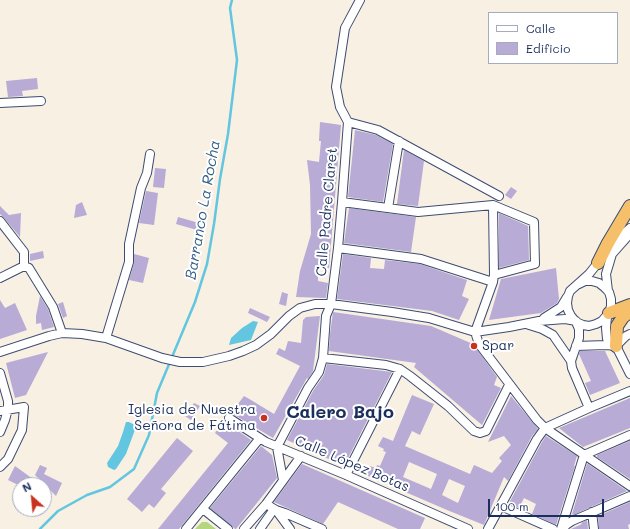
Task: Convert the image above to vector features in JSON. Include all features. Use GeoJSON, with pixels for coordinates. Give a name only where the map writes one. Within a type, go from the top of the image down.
{"type":"FeatureCollection","features":[{"type":"Feature","properties":{"kind":"highway"},"geometry":{"type":"LineString","coordinates":[[598,264],[608,243],[630,206]]}},
{"type":"Feature","properties":{"kind":"highway"},"geometry":{"type":"LineString","coordinates":[[608,315],[630,304]]}},
{"type":"Feature","properties":{"kind":"highway"},"geometry":{"type":"LineString","coordinates":[[616,346],[617,326],[623,317],[630,312]]}},
{"type":"Feature","properties":{"kind":"street"},"geometry":{"type":"LineString","coordinates":[[360,0],[345,28],[336,87],[340,107],[348,122],[378,130],[499,196]]}},
{"type":"Feature","properties":{"kind":"street"},"geometry":{"type":"LineString","coordinates":[[0,103],[41,101]]}},
{"type":"Feature","properties":{"kind":"street","name":"Calle Padre Claret"},"geometry":{"type":"LineString","coordinates":[[277,447],[308,388],[319,372],[323,358],[326,316],[331,304],[338,248],[348,122]]}},
{"type":"Feature","properties":{"kind":"street"},"geometry":{"type":"LineString","coordinates":[[388,208],[399,141]]}},
{"type":"Feature","properties":{"kind":"street"},"geometry":{"type":"LineString","coordinates":[[106,338],[129,262],[129,244],[142,188],[148,173],[150,154]]}},
{"type":"Feature","properties":{"kind":"street"},"geometry":{"type":"LineString","coordinates":[[338,248],[421,260],[494,279],[536,264],[534,222],[493,205],[418,212],[342,202]]}},
{"type":"Feature","properties":{"kind":"street"},"geometry":{"type":"LineString","coordinates":[[493,205],[494,279],[475,332],[479,344],[509,385],[545,428],[630,486]]}},
{"type":"Feature","properties":{"kind":"street"},"geometry":{"type":"LineString","coordinates":[[0,220],[24,252],[24,266]]}},
{"type":"Feature","properties":{"kind":"street"},"geometry":{"type":"LineString","coordinates":[[539,321],[561,307],[570,291],[579,284],[598,264],[612,243],[630,228]]}},
{"type":"Feature","properties":{"kind":"street"},"geometry":{"type":"LineString","coordinates":[[630,235],[612,254],[606,274],[611,299],[606,328],[607,339],[616,346],[630,374]]}},
{"type":"Feature","properties":{"kind":"street"},"geometry":{"type":"LineString","coordinates":[[24,266],[29,268],[53,306],[62,333]]}},
{"type":"Feature","properties":{"kind":"street"},"geometry":{"type":"LineString","coordinates":[[0,278],[24,266]]}},
{"type":"Feature","properties":{"kind":"street"},"geometry":{"type":"LineString","coordinates":[[579,284],[585,281],[592,281],[599,283],[609,292]]}},
{"type":"Feature","properties":{"kind":"street"},"geometry":{"type":"LineString","coordinates":[[568,296],[568,310],[576,321],[579,329],[579,338],[571,361],[572,368],[588,408]]}},
{"type":"Feature","properties":{"kind":"street"},"geometry":{"type":"LineString","coordinates":[[0,352],[62,333],[82,334],[106,338],[162,358],[180,362],[203,362],[243,351],[256,345],[271,334],[289,316],[300,308],[315,304],[331,304],[428,318],[475,332],[539,321],[565,319],[589,326],[602,321],[608,315]]}},
{"type":"Feature","properties":{"kind":"street"},"geometry":{"type":"LineString","coordinates":[[525,324],[542,329],[553,335],[571,361]]}},
{"type":"Feature","properties":{"kind":"street"},"geometry":{"type":"LineString","coordinates":[[616,346],[630,334]]}},
{"type":"Feature","properties":{"kind":"street"},"geometry":{"type":"LineString","coordinates":[[576,346],[616,346]]}},
{"type":"Feature","properties":{"kind":"street"},"geometry":{"type":"LineString","coordinates":[[323,358],[386,365],[400,369],[448,406],[474,431],[480,433],[486,431],[509,385]]}},
{"type":"Feature","properties":{"kind":"street"},"geometry":{"type":"LineString","coordinates":[[346,475],[400,369]]}},
{"type":"Feature","properties":{"kind":"street"},"geometry":{"type":"LineString","coordinates":[[0,373],[8,401],[4,410],[5,420],[0,432]]}},
{"type":"Feature","properties":{"kind":"street"},"geometry":{"type":"LineString","coordinates":[[488,529],[537,439],[545,428],[630,391]]}},
{"type":"Feature","properties":{"kind":"street"},"geometry":{"type":"LineString","coordinates":[[0,467],[8,459],[22,430],[24,407],[4,410]]}},
{"type":"Feature","properties":{"kind":"street","name":"Calle López Botas"},"geometry":{"type":"LineString","coordinates":[[229,418],[266,442],[346,475],[468,529]]}},
{"type":"Feature","properties":{"kind":"street"},"geometry":{"type":"LineString","coordinates":[[562,529],[584,455],[630,435]]}},
{"type":"Feature","properties":{"kind":"street"},"geometry":{"type":"LineString","coordinates":[[186,529],[203,510],[260,438]]}},
{"type":"Feature","properties":{"kind":"street"},"geometry":{"type":"LineString","coordinates":[[277,447],[283,480]]}},
{"type":"Feature","properties":{"kind":"street"},"geometry":{"type":"LineString","coordinates":[[244,529],[266,504],[301,456]]}},
{"type":"Feature","properties":{"kind":"street"},"geometry":{"type":"LineString","coordinates":[[562,529],[572,520],[630,496]]}},
{"type":"Feature","properties":{"kind":"street"},"geometry":{"type":"LineString","coordinates":[[266,504],[275,510],[322,529]]}},
{"type":"Feature","properties":{"kind":"street"},"geometry":{"type":"LineString","coordinates":[[501,506],[554,529]]}},
{"type":"Feature","properties":{"kind":"street"},"geometry":{"type":"LineString","coordinates":[[203,510],[228,529]]}},
{"type":"Feature","properties":{"kind":"street"},"geometry":{"type":"LineString","coordinates":[[261,529],[275,510]]}},
{"type":"Feature","properties":{"kind":"street"},"geometry":{"type":"LineString","coordinates":[[275,510],[290,529]]}},
{"type":"Feature","properties":{"kind":"street"},"geometry":{"type":"LineString","coordinates":[[566,512],[572,520]]}},
{"type":"Feature","properties":{"kind":"street"},"geometry":{"type":"LineString","coordinates":[[592,512],[594,529]]}},
{"type":"Feature","properties":{"kind":"green space"},"geometry":{"type":"Polygon","coordinates":[[[202,522],[207,522],[216,529],[195,529],[202,522]]]}},
{"type":"Feature","properties":{"kind":"water"},"geometry":{"type":"Polygon","coordinates":[[[253,321],[258,322],[251,340],[229,345],[231,338],[253,321]]]}},
{"type":"Feature","properties":{"kind":"water"},"geometry":{"type":"Polygon","coordinates":[[[126,422],[135,425],[136,427],[126,454],[114,470],[108,467],[107,463],[118,446],[126,422]]]}},
{"type":"Feature","properties":{"kind":"building"},"geometry":{"type":"Polygon","coordinates":[[[37,78],[38,89],[22,91],[23,96],[8,97],[6,81],[37,78]]]}},
{"type":"Feature","properties":{"kind":"building"},"geometry":{"type":"Polygon","coordinates":[[[320,122],[341,125],[329,268],[318,267],[318,281],[328,283],[326,298],[296,297],[300,271],[311,234],[310,185],[307,160],[319,162],[321,141],[319,141],[320,122]]]}},
{"type":"Feature","properties":{"kind":"building"},"geometry":{"type":"Polygon","coordinates":[[[355,130],[376,135],[393,144],[383,202],[348,197],[355,130]]]}},
{"type":"Feature","properties":{"kind":"building"},"geometry":{"type":"Polygon","coordinates":[[[404,150],[424,161],[418,206],[397,204],[404,150]]]}},
{"type":"Feature","properties":{"kind":"building"},"geometry":{"type":"Polygon","coordinates":[[[155,168],[166,169],[164,188],[153,187],[155,168]]]}},
{"type":"Feature","properties":{"kind":"building"},"geometry":{"type":"Polygon","coordinates":[[[511,187],[517,191],[511,199],[505,195],[511,187]]]}},
{"type":"Feature","properties":{"kind":"building"},"geometry":{"type":"Polygon","coordinates":[[[146,191],[158,193],[154,225],[139,223],[146,191]]]}},
{"type":"Feature","properties":{"kind":"building"},"geometry":{"type":"Polygon","coordinates":[[[82,202],[87,215],[74,218],[76,205],[82,202]]]}},
{"type":"Feature","properties":{"kind":"building"},"geometry":{"type":"Polygon","coordinates":[[[0,206],[9,215],[21,213],[20,237],[0,214],[0,206]]]}},
{"type":"Feature","properties":{"kind":"building"},"geometry":{"type":"Polygon","coordinates":[[[349,208],[416,217],[411,252],[344,243],[349,208]]]}},
{"type":"Feature","properties":{"kind":"building"},"geometry":{"type":"Polygon","coordinates":[[[499,213],[528,226],[529,260],[499,268],[499,213]]]}},
{"type":"Feature","properties":{"kind":"building"},"geometry":{"type":"Polygon","coordinates":[[[178,217],[199,223],[197,230],[176,224],[178,217]]]}},
{"type":"Feature","properties":{"kind":"building"},"geometry":{"type":"Polygon","coordinates":[[[43,251],[44,258],[30,261],[30,254],[43,251]]]}},
{"type":"Feature","properties":{"kind":"building"},"geometry":{"type":"Polygon","coordinates":[[[134,254],[149,258],[143,283],[129,280],[134,263],[134,254]]]}},
{"type":"Feature","properties":{"kind":"building"},"geometry":{"type":"Polygon","coordinates":[[[343,254],[371,258],[370,268],[384,269],[385,260],[420,264],[467,280],[462,296],[469,299],[459,320],[432,311],[337,299],[343,254]]]}},
{"type":"Feature","properties":{"kind":"building"},"geometry":{"type":"Polygon","coordinates":[[[556,268],[559,299],[557,303],[541,313],[489,320],[501,279],[556,268]]]}},
{"type":"Feature","properties":{"kind":"building"},"geometry":{"type":"Polygon","coordinates":[[[282,292],[288,294],[286,306],[279,304],[282,292]]]}},
{"type":"Feature","properties":{"kind":"building"},"geometry":{"type":"Polygon","coordinates":[[[40,296],[48,309],[54,327],[42,330],[41,323],[36,324],[40,296]]]}},
{"type":"Feature","properties":{"kind":"building"},"geometry":{"type":"Polygon","coordinates":[[[0,300],[5,308],[15,303],[27,330],[0,339],[0,300]]]}},
{"type":"Feature","properties":{"kind":"building"},"geometry":{"type":"Polygon","coordinates":[[[63,302],[67,316],[63,318],[58,304],[63,302]]]}},
{"type":"Feature","properties":{"kind":"building"},"geometry":{"type":"Polygon","coordinates":[[[250,308],[270,317],[267,322],[248,313],[250,308]]]}},
{"type":"Feature","properties":{"kind":"building"},"geometry":{"type":"Polygon","coordinates":[[[333,312],[431,326],[473,344],[497,377],[494,385],[501,388],[482,425],[414,367],[416,363],[329,351],[333,312]]]}},
{"type":"Feature","properties":{"kind":"building"},"geometry":{"type":"Polygon","coordinates":[[[320,316],[313,371],[308,379],[307,378],[273,438],[231,413],[244,396],[274,414],[300,366],[276,354],[279,348],[285,351],[288,341],[301,343],[303,320],[306,317],[320,316]]]}},
{"type":"Feature","properties":{"kind":"building"},"geometry":{"type":"Polygon","coordinates":[[[580,351],[605,351],[620,383],[590,395],[585,383],[591,381],[579,354],[580,351]]]}},
{"type":"Feature","properties":{"kind":"building"},"geometry":{"type":"Polygon","coordinates":[[[48,352],[26,395],[15,398],[6,363],[48,352]]]}},
{"type":"Feature","properties":{"kind":"building"},"geometry":{"type":"Polygon","coordinates":[[[327,364],[392,372],[344,466],[287,440],[313,391],[324,375],[327,364]]]}},
{"type":"Feature","properties":{"kind":"building"},"geometry":{"type":"Polygon","coordinates":[[[412,395],[434,404],[420,435],[412,431],[405,446],[470,474],[474,465],[492,473],[502,461],[499,458],[511,445],[504,436],[488,442],[511,396],[538,429],[532,436],[508,481],[504,477],[484,525],[366,475],[370,466],[376,468],[377,465],[380,466],[386,452],[378,446],[383,437],[393,441],[412,395]],[[409,462],[403,477],[431,489],[437,474],[409,462]],[[449,479],[442,495],[458,503],[465,486],[449,479]]]}},
{"type":"Feature","properties":{"kind":"building"},"geometry":{"type":"Polygon","coordinates":[[[630,398],[630,428],[583,447],[559,428],[630,398]]]}},
{"type":"Feature","properties":{"kind":"building"},"geometry":{"type":"Polygon","coordinates":[[[194,403],[200,406],[191,420],[185,416],[194,403]]]}},
{"type":"Feature","properties":{"kind":"building"},"geometry":{"type":"Polygon","coordinates":[[[224,421],[251,440],[179,529],[158,529],[228,443],[215,433],[224,421]]]}},
{"type":"Feature","properties":{"kind":"building"},"geometry":{"type":"Polygon","coordinates":[[[546,436],[577,456],[556,525],[532,514],[536,504],[524,498],[519,508],[509,503],[546,436]]]}},
{"type":"Feature","properties":{"kind":"building"},"geometry":{"type":"Polygon","coordinates":[[[177,438],[193,451],[161,489],[166,493],[154,508],[149,504],[142,512],[127,499],[177,438]]]}},
{"type":"Feature","properties":{"kind":"building"},"geometry":{"type":"Polygon","coordinates":[[[630,441],[630,479],[597,457],[597,455],[630,441]]]}},
{"type":"Feature","properties":{"kind":"building"},"geometry":{"type":"Polygon","coordinates":[[[261,446],[272,455],[277,478],[235,529],[210,508],[261,446]]]}},
{"type":"Feature","properties":{"kind":"building"},"geometry":{"type":"Polygon","coordinates":[[[302,464],[425,518],[420,529],[398,529],[338,502],[323,524],[274,502],[302,464]]]}},
{"type":"Feature","properties":{"kind":"building"},"geometry":{"type":"Polygon","coordinates":[[[587,464],[627,491],[573,515],[572,514],[587,464]]]}},
{"type":"Feature","properties":{"kind":"building"},"geometry":{"type":"Polygon","coordinates":[[[40,465],[47,468],[44,474],[50,477],[37,477],[35,475],[40,465]]]}},
{"type":"Feature","properties":{"kind":"building"},"geometry":{"type":"Polygon","coordinates":[[[15,466],[30,477],[12,477],[12,482],[8,480],[15,466]]]}},
{"type":"Feature","properties":{"kind":"building"},"geometry":{"type":"Polygon","coordinates":[[[52,478],[62,483],[56,496],[52,492],[52,478]]]}},
{"type":"Feature","properties":{"kind":"building"},"geometry":{"type":"Polygon","coordinates":[[[630,502],[629,529],[599,529],[598,516],[630,502]]]}},
{"type":"Feature","properties":{"kind":"building"},"geometry":{"type":"Polygon","coordinates":[[[587,520],[588,529],[571,529],[582,524],[581,523],[587,520]]]}},
{"type":"Feature","properties":{"kind":"waterway","name":"Barranco La Rocha"},"geometry":{"type":"LineString","coordinates":[[40,529],[58,511],[87,495],[110,487],[134,469],[149,435],[157,393],[195,302],[207,264],[228,134],[237,60],[230,8],[232,0]]}},
{"type":"Feature","properties":{"kind":"place","name":"Spar"},"geometry":{"type":"Point","coordinates":[474,346]}},
{"type":"Feature","properties":{"kind":"place","name":"Iglesia de Nuestra Señora de Fátima"},"geometry":{"type":"Point","coordinates":[264,418]}},
{"type":"Feature","properties":{"kind":"district","name":"Calero Bajo"},"geometry":{"type":"Point","coordinates":[340,412]}}]}
